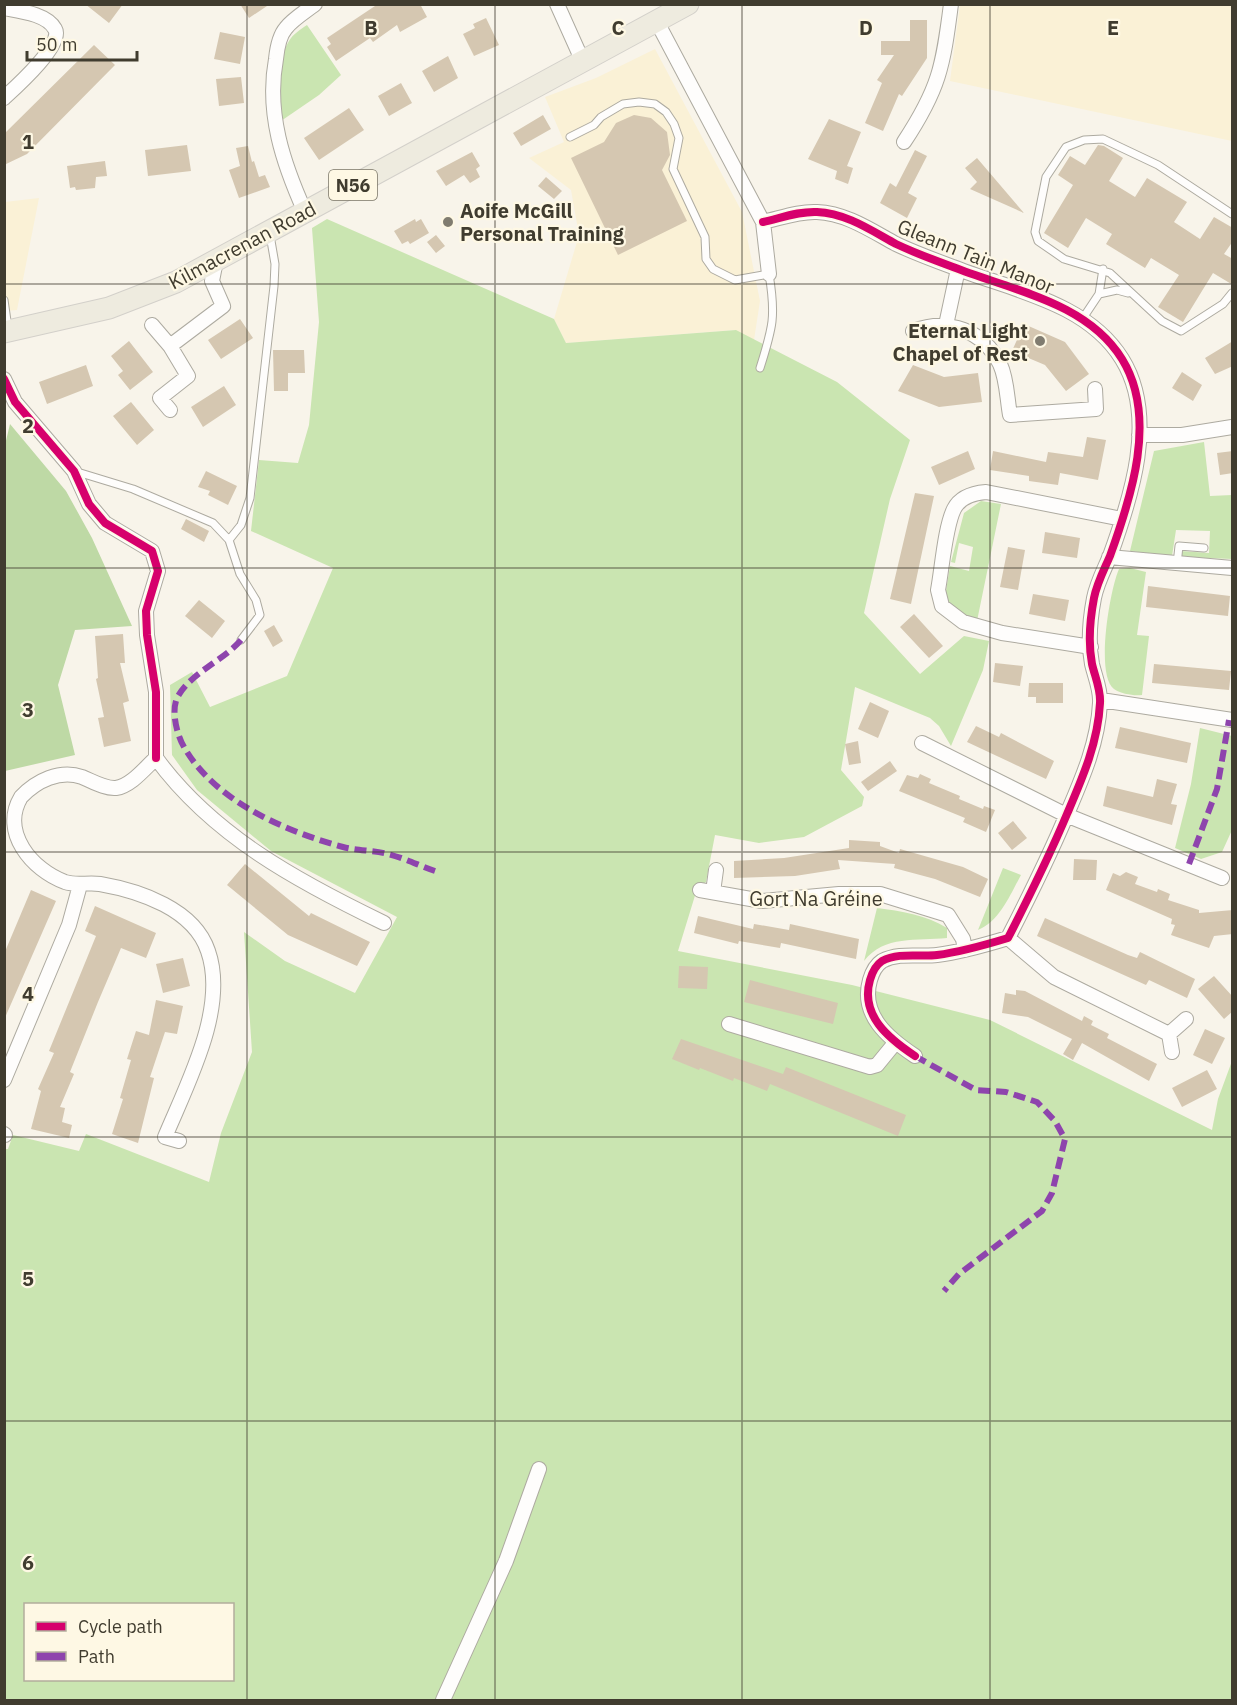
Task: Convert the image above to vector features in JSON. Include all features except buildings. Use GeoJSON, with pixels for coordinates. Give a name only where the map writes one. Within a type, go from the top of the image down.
{"type":"FeatureCollection","features":[{"type":"Feature","properties":{"kind":"main road","name":"Kilmacrenan Road"},"geometry":{"type":"LineString","coordinates":[[7,331],[109,308],[176,282],[688,4]]}},
{"type":"Feature","properties":{"kind":"street"},"geometry":{"type":"LineString","coordinates":[[305,212],[284,158],[274,124],[272,92],[278,43],[285,29],[315,4]]}},
{"type":"Feature","properties":{"kind":"street"},"geometry":{"type":"LineString","coordinates":[[557,4],[583,62]]}},
{"type":"Feature","properties":{"kind":"street"},"geometry":{"type":"LineString","coordinates":[[903,142],[921,116],[938,80],[951,4]]}},
{"type":"Feature","properties":{"kind":"street"},"geometry":{"type":"LineString","coordinates":[[4,8],[39,17],[51,23],[57,31],[57,40],[49,52],[4,98]]}},
{"type":"Feature","properties":{"kind":"street"},"geometry":{"type":"LineString","coordinates":[[657,22],[763,222],[770,274]]}},
{"type":"Feature","properties":{"kind":"street","name":"Gleann Tain Manor"},"geometry":{"type":"LineString","coordinates":[[763,222],[802,212],[838,216],[923,256],[1049,302],[1083,318],[1102,333],[1114,346],[1130,372],[1136,399],[1139,435],[1136,466],[1122,519],[1094,596],[1090,647],[1101,700],[1094,741],[1083,779],[1066,815]]}},
{"type":"Feature","properties":{"kind":"street"},"geometry":{"type":"LineString","coordinates":[[170,346],[223,306],[212,281],[216,261]]}},
{"type":"Feature","properties":{"kind":"street"},"geometry":{"type":"LineString","coordinates":[[946,325],[958,269]]}},
{"type":"Feature","properties":{"kind":"street"},"geometry":{"type":"LineString","coordinates":[[152,325],[170,346],[189,376],[160,398],[170,410]]}},
{"type":"Feature","properties":{"kind":"street"},"geometry":{"type":"LineString","coordinates":[[913,331],[927,326],[946,325],[957,326],[972,333],[988,348],[1000,364],[1005,380],[1010,415],[1095,409],[1095,389]]}},
{"type":"Feature","properties":{"kind":"street"},"geometry":{"type":"LineString","coordinates":[[4,379],[10,406],[74,471],[89,504],[105,522],[152,551],[158,571],[146,611],[147,635],[156,692],[156,758],[180,788],[269,862],[319,891],[384,923]]}},
{"type":"Feature","properties":{"kind":"street"},"geometry":{"type":"LineString","coordinates":[[1139,435],[1182,435],[1233,427]]}},
{"type":"Feature","properties":{"kind":"street"},"geometry":{"type":"LineString","coordinates":[[1090,647],[1002,633],[963,622],[947,612],[939,600],[938,590],[954,508],[964,498],[975,493],[986,492],[1122,519]]}},
{"type":"Feature","properties":{"kind":"street"},"geometry":{"type":"LineString","coordinates":[[1109,556],[1233,568]]}},
{"type":"Feature","properties":{"kind":"street"},"geometry":{"type":"LineString","coordinates":[[1101,700],[1233,720]]}},
{"type":"Feature","properties":{"kind":"street"},"geometry":{"type":"LineString","coordinates":[[922,743],[1066,815],[1222,878]]}},
{"type":"Feature","properties":{"kind":"street"},"geometry":{"type":"LineString","coordinates":[[156,758],[125,785],[114,788],[70,774],[46,779],[21,797],[13,809],[10,825],[12,838],[22,854],[52,877],[80,885],[98,883],[157,902],[179,913],[197,931],[207,949],[214,981],[213,998],[194,1064],[165,1137],[179,1141]]}},
{"type":"Feature","properties":{"kind":"street"},"geometry":{"type":"LineString","coordinates":[[915,1056],[895,1042],[871,1015],[868,988],[873,972],[881,962],[895,957],[965,950],[1008,938],[1040,878],[1066,815]]}},
{"type":"Feature","properties":{"kind":"street","name":"Gort Na Gréine"},"geometry":{"type":"LineString","coordinates":[[716,870],[707,891],[762,901],[839,894],[880,894],[948,915],[963,939],[965,950]]}},
{"type":"Feature","properties":{"kind":"street"},"geometry":{"type":"LineString","coordinates":[[4,1080],[69,925],[80,885]]}},
{"type":"Feature","properties":{"kind":"street"},"geometry":{"type":"LineString","coordinates":[[1008,938],[1054,977],[1168,1034]]}},
{"type":"Feature","properties":{"kind":"street"},"geometry":{"type":"LineString","coordinates":[[1168,1034],[1186,1019]]}},
{"type":"Feature","properties":{"kind":"street"},"geometry":{"type":"LineString","coordinates":[[729,1024],[870,1067],[878,1065],[895,1042]]}},
{"type":"Feature","properties":{"kind":"street"},"geometry":{"type":"LineString","coordinates":[[1168,1034],[1172,1052]]}},
{"type":"Feature","properties":{"kind":"street"},"geometry":{"type":"LineString","coordinates":[[443,1701],[506,1561],[539,1469]]}},
{"type":"Feature","properties":{"kind":"lane"},"geometry":{"type":"LineString","coordinates":[[570,137],[594,125],[601,117],[623,104],[639,102],[655,104],[666,112],[679,138],[673,169],[705,237],[706,259],[713,269],[735,280],[770,274],[775,310],[772,332],[760,368]]}},
{"type":"Feature","properties":{"kind":"lane"},"geometry":{"type":"LineString","coordinates":[[1233,214],[1158,165],[1103,139],[1084,140],[1066,147],[1046,177],[1035,232],[1038,240],[1064,259],[1103,269],[1162,321],[1181,331],[1223,304],[1233,293]]}},
{"type":"Feature","properties":{"kind":"lane"},"geometry":{"type":"LineString","coordinates":[[229,540],[241,525],[250,498],[274,286],[275,264],[269,232]]}},
{"type":"Feature","properties":{"kind":"lane"},"geometry":{"type":"LineString","coordinates":[[1083,318],[1099,294],[1103,269]]}},
{"type":"Feature","properties":{"kind":"lane"},"geometry":{"type":"LineString","coordinates":[[1099,294],[1117,290],[1130,293]]}},
{"type":"Feature","properties":{"kind":"lane"},"geometry":{"type":"LineString","coordinates":[[4,300],[7,331]]}},
{"type":"Feature","properties":{"kind":"lane"},"geometry":{"type":"LineString","coordinates":[[74,471],[111,481],[213,523],[229,540],[240,574],[256,600],[260,615],[241,640]]}},
{"type":"Feature","properties":{"kind":"lane"},"geometry":{"type":"LineString","coordinates":[[1178,564],[1179,546],[1204,548]]}},
{"type":"Feature","properties":{"kind":"shaded area"},"geometry":{"type":"Polygon","coordinates":[[[960,5],[1232,5],[1232,141],[950,81],[960,5]]]}},
{"type":"Feature","properties":{"kind":"shaded area"},"geometry":{"type":"Polygon","coordinates":[[[655,49],[742,212],[760,301],[754,340],[735,330],[566,343],[554,319],[579,235],[571,190],[529,158],[564,142],[545,97],[596,78],[655,49]]]}},
{"type":"Feature","properties":{"kind":"shaded area"},"geometry":{"type":"Polygon","coordinates":[[[39,198],[17,310],[5,311],[5,202],[39,198]]]}},
{"type":"Feature","properties":{"kind":"green space"},"geometry":{"type":"Polygon","coordinates":[[[307,25],[341,75],[319,95],[281,121],[278,92],[282,58],[291,38],[307,25]]]}},
{"type":"Feature","properties":{"kind":"green space"},"geometry":{"type":"Polygon","coordinates":[[[327,219],[554,319],[566,343],[736,330],[837,382],[910,440],[890,499],[864,613],[920,674],[964,636],[989,641],[983,670],[951,746],[939,726],[930,718],[855,687],[841,770],[864,797],[862,806],[804,837],[759,843],[715,835],[706,882],[697,889],[678,951],[852,985],[990,1020],[1212,1130],[1218,1099],[1232,1061],[1232,1700],[5,1700],[5,1149],[8,1149],[13,1135],[79,1151],[86,1134],[209,1182],[221,1133],[252,1052],[244,932],[285,961],[355,993],[397,917],[271,851],[197,790],[172,755],[170,685],[192,672],[210,707],[287,676],[333,568],[251,531],[259,460],[298,463],[309,425],[319,322],[312,228],[327,219]]]}},
{"type":"Feature","properties":{"kind":"green space"},"geometry":{"type":"Polygon","coordinates":[[[10,424],[66,491],[92,538],[132,626],[75,630],[58,685],[75,755],[5,771],[4,449],[10,424]]]}},
{"type":"Feature","properties":{"kind":"green space"},"geometry":{"type":"Polygon","coordinates":[[[1204,442],[1210,496],[1232,495],[1232,559],[1181,557],[1181,551],[1209,553],[1210,531],[1176,530],[1172,556],[1130,551],[1154,451],[1204,442]]]}},
{"type":"Feature","properties":{"kind":"green space"},"geometry":{"type":"Polygon","coordinates":[[[981,501],[1001,504],[977,621],[966,618],[948,606],[945,597],[950,566],[969,571],[973,547],[959,543],[955,563],[951,562],[964,513],[981,501]]]}},
{"type":"Feature","properties":{"kind":"green space"},"geometry":{"type":"Polygon","coordinates":[[[1130,568],[1146,572],[1137,635],[1149,636],[1142,695],[1128,694],[1114,689],[1108,681],[1106,667],[1106,631],[1115,579],[1119,569],[1130,568]]]}},
{"type":"Feature","properties":{"kind":"green space"},"geometry":{"type":"Polygon","coordinates":[[[1200,728],[1232,736],[1232,830],[1222,852],[1201,859],[1175,848],[1191,784],[1200,728]]]}},
{"type":"Feature","properties":{"kind":"green space"},"geometry":{"type":"Polygon","coordinates":[[[1003,868],[1021,875],[998,914],[986,926],[978,930],[1003,868]]]}},
{"type":"Feature","properties":{"kind":"green space"},"geometry":{"type":"Polygon","coordinates":[[[877,908],[904,912],[931,920],[947,928],[947,938],[891,943],[872,953],[864,961],[877,908]]]}},
{"type":"Feature","properties":{"kind":"marked path"},"geometry":{"type":"LineString","coordinates":[[241,640],[190,681],[177,698],[175,704],[177,730],[184,747],[197,766],[232,798],[275,823],[320,840],[349,848],[388,854],[435,871]]}},
{"type":"Feature","properties":{"kind":"marked path"},"geometry":{"type":"LineString","coordinates":[[1189,864],[1217,789],[1229,720]]}},
{"type":"Feature","properties":{"kind":"marked path"},"geometry":{"type":"LineString","coordinates":[[915,1056],[976,1090],[1006,1092],[1037,1102],[1055,1121],[1065,1139],[1052,1193],[1042,1211],[959,1274],[944,1291]]}},
{"type":"Feature","properties":{"kind":"cycle path"},"geometry":{"type":"LineString","coordinates":[[763,222],[810,212],[828,213],[858,224],[917,253],[1046,300],[1089,324],[1107,340],[1122,359],[1133,382],[1138,406],[1140,432],[1133,483],[1118,533],[1097,587],[1091,614],[1091,656],[1099,688],[1100,703],[1099,718],[1088,760],[1053,846],[1008,938],[946,954],[889,958],[874,969],[868,993],[873,1015],[886,1033],[915,1056]]}},
{"type":"Feature","properties":{"kind":"cycle path"},"geometry":{"type":"LineString","coordinates":[[4,379],[15,402],[74,471],[89,504],[105,523],[152,551],[158,571],[146,611],[147,635],[156,692],[156,758]]}},
{"type":"Feature","properties":{"kind":"place","name":"Aoife McGill Personal Training"},"geometry":{"type":"Point","coordinates":[448,222]}},
{"type":"Feature","properties":{"kind":"place","name":"Eternal Light Chapel of Rest"},"geometry":{"type":"Point","coordinates":[1040,341]}}]}
